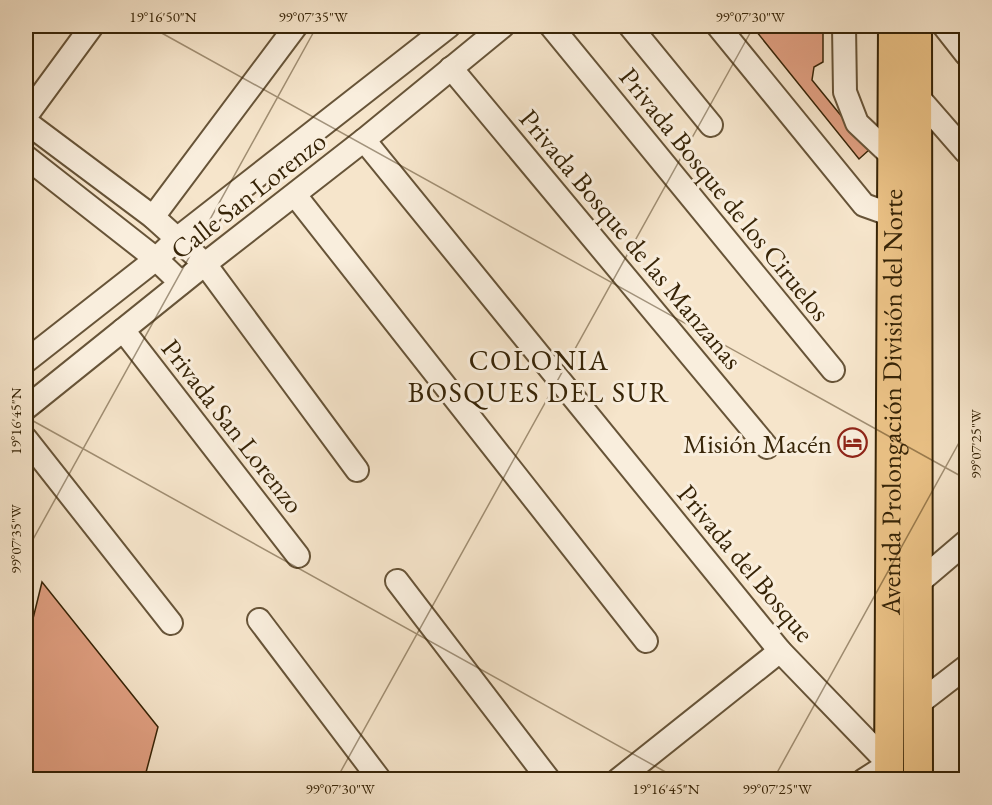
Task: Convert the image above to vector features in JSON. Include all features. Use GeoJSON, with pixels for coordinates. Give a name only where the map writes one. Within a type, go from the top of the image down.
{"type":"FeatureCollection","features":[{"type":"Feature","properties":{"kind":"main road","name":"Avenida Prolongación División del Norte"},"geometry":{"type":"LineString","coordinates":[[889,772],[893,26]]}},
{"type":"Feature","properties":{"kind":"main road","name":"Avenida Prolongación División del Norte"},"geometry":{"type":"LineString","coordinates":[[917,26],[918,780]]}},
{"type":"Feature","properties":{"kind":"street"},"geometry":{"type":"LineString","coordinates":[[26,116],[92,26]]}},
{"type":"Feature","properties":{"kind":"street"},"geometry":{"type":"LineString","coordinates":[[153,217],[296,26]]}},
{"type":"Feature","properties":{"kind":"street","name":"Calle San Lorenzo"},"geometry":{"type":"LineString","coordinates":[[26,361],[156,259],[178,238],[449,26]]}},
{"type":"Feature","properties":{"kind":"street","name":"Calle San Lorenzo"},"geometry":{"type":"LineString","coordinates":[[26,408],[204,264],[364,140],[503,26]]}},
{"type":"Feature","properties":{"kind":"street","name":"Privada Bosque de los Ciruelos"},"geometry":{"type":"LineString","coordinates":[[551,26],[833,370]]}},
{"type":"Feature","properties":{"kind":"street"},"geometry":{"type":"LineString","coordinates":[[630,26],[711,125]]}},
{"type":"Feature","properties":{"kind":"street"},"geometry":{"type":"LineString","coordinates":[[718,26],[864,205],[892,215]]}},
{"type":"Feature","properties":{"kind":"street"},"geometry":{"type":"LineString","coordinates":[[844,26],[845,92],[857,123],[892,156]]}},
{"type":"Feature","properties":{"kind":"street"},"geometry":{"type":"LineString","coordinates":[[944,26],[966,54]]}},
{"type":"Feature","properties":{"kind":"street","name":"Privada Bosque de las Manzanas"},"geometry":{"type":"LineString","coordinates":[[451,68],[767,447]]}},
{"type":"Feature","properties":{"kind":"street"},"geometry":{"type":"LineString","coordinates":[[918,98],[966,152]]}},
{"type":"Feature","properties":{"kind":"street"},"geometry":{"type":"LineString","coordinates":[[26,122],[153,217],[204,264],[357,470]]}},
{"type":"Feature","properties":{"kind":"street","name":"Privada del Bosque"},"geometry":{"type":"LineString","coordinates":[[364,140],[780,651],[889,772]]}},
{"type":"Feature","properties":{"kind":"street"},"geometry":{"type":"LineString","coordinates":[[26,158],[156,259],[182,283]]}},
{"type":"Feature","properties":{"kind":"street"},"geometry":{"type":"LineString","coordinates":[[295,195],[646,641]]}},
{"type":"Feature","properties":{"kind":"street","name":"Privada San Lorenzo"},"geometry":{"type":"LineString","coordinates":[[123,330],[298,556]]}},
{"type":"Feature","properties":{"kind":"street"},"geometry":{"type":"LineString","coordinates":[[26,439],[171,623]]}},
{"type":"Feature","properties":{"kind":"street"},"geometry":{"type":"LineString","coordinates":[[919,582],[966,542]]}},
{"type":"Feature","properties":{"kind":"street"},"geometry":{"type":"LineString","coordinates":[[397,581],[549,780]]}},
{"type":"Feature","properties":{"kind":"street"},"geometry":{"type":"LineString","coordinates":[[259,621],[381,780]]}},
{"type":"Feature","properties":{"kind":"street"},"geometry":{"type":"LineString","coordinates":[[618,780],[780,651]]}},
{"type":"Feature","properties":{"kind":"street"},"geometry":{"type":"LineString","coordinates":[[918,704],[966,667]]}},
{"type":"Feature","properties":{"kind":"street"},"geometry":{"type":"LineString","coordinates":[[864,780],[889,772]]}},
{"type":"Feature","properties":{"kind":"building"},"geometry":{"type":"Polygon","coordinates":[[[752,26],[823,26],[823,62],[814,67],[812,80],[869,150],[859,159],[752,26]]]}},
{"type":"Feature","properties":{"kind":"building"},"geometry":{"type":"Polygon","coordinates":[[[42,582],[158,727],[144,780],[26,780],[26,647],[42,582]]]}},
{"type":"Feature","properties":{"kind":"place","name":"Misión Macén"},"geometry":{"type":"Point","coordinates":[853,443]}},
{"type":"Feature","properties":{"kind":"district","name":"COLONIA BOSQUES DEL SUR"},"geometry":{"type":"Point","coordinates":[539,376]}}]}
